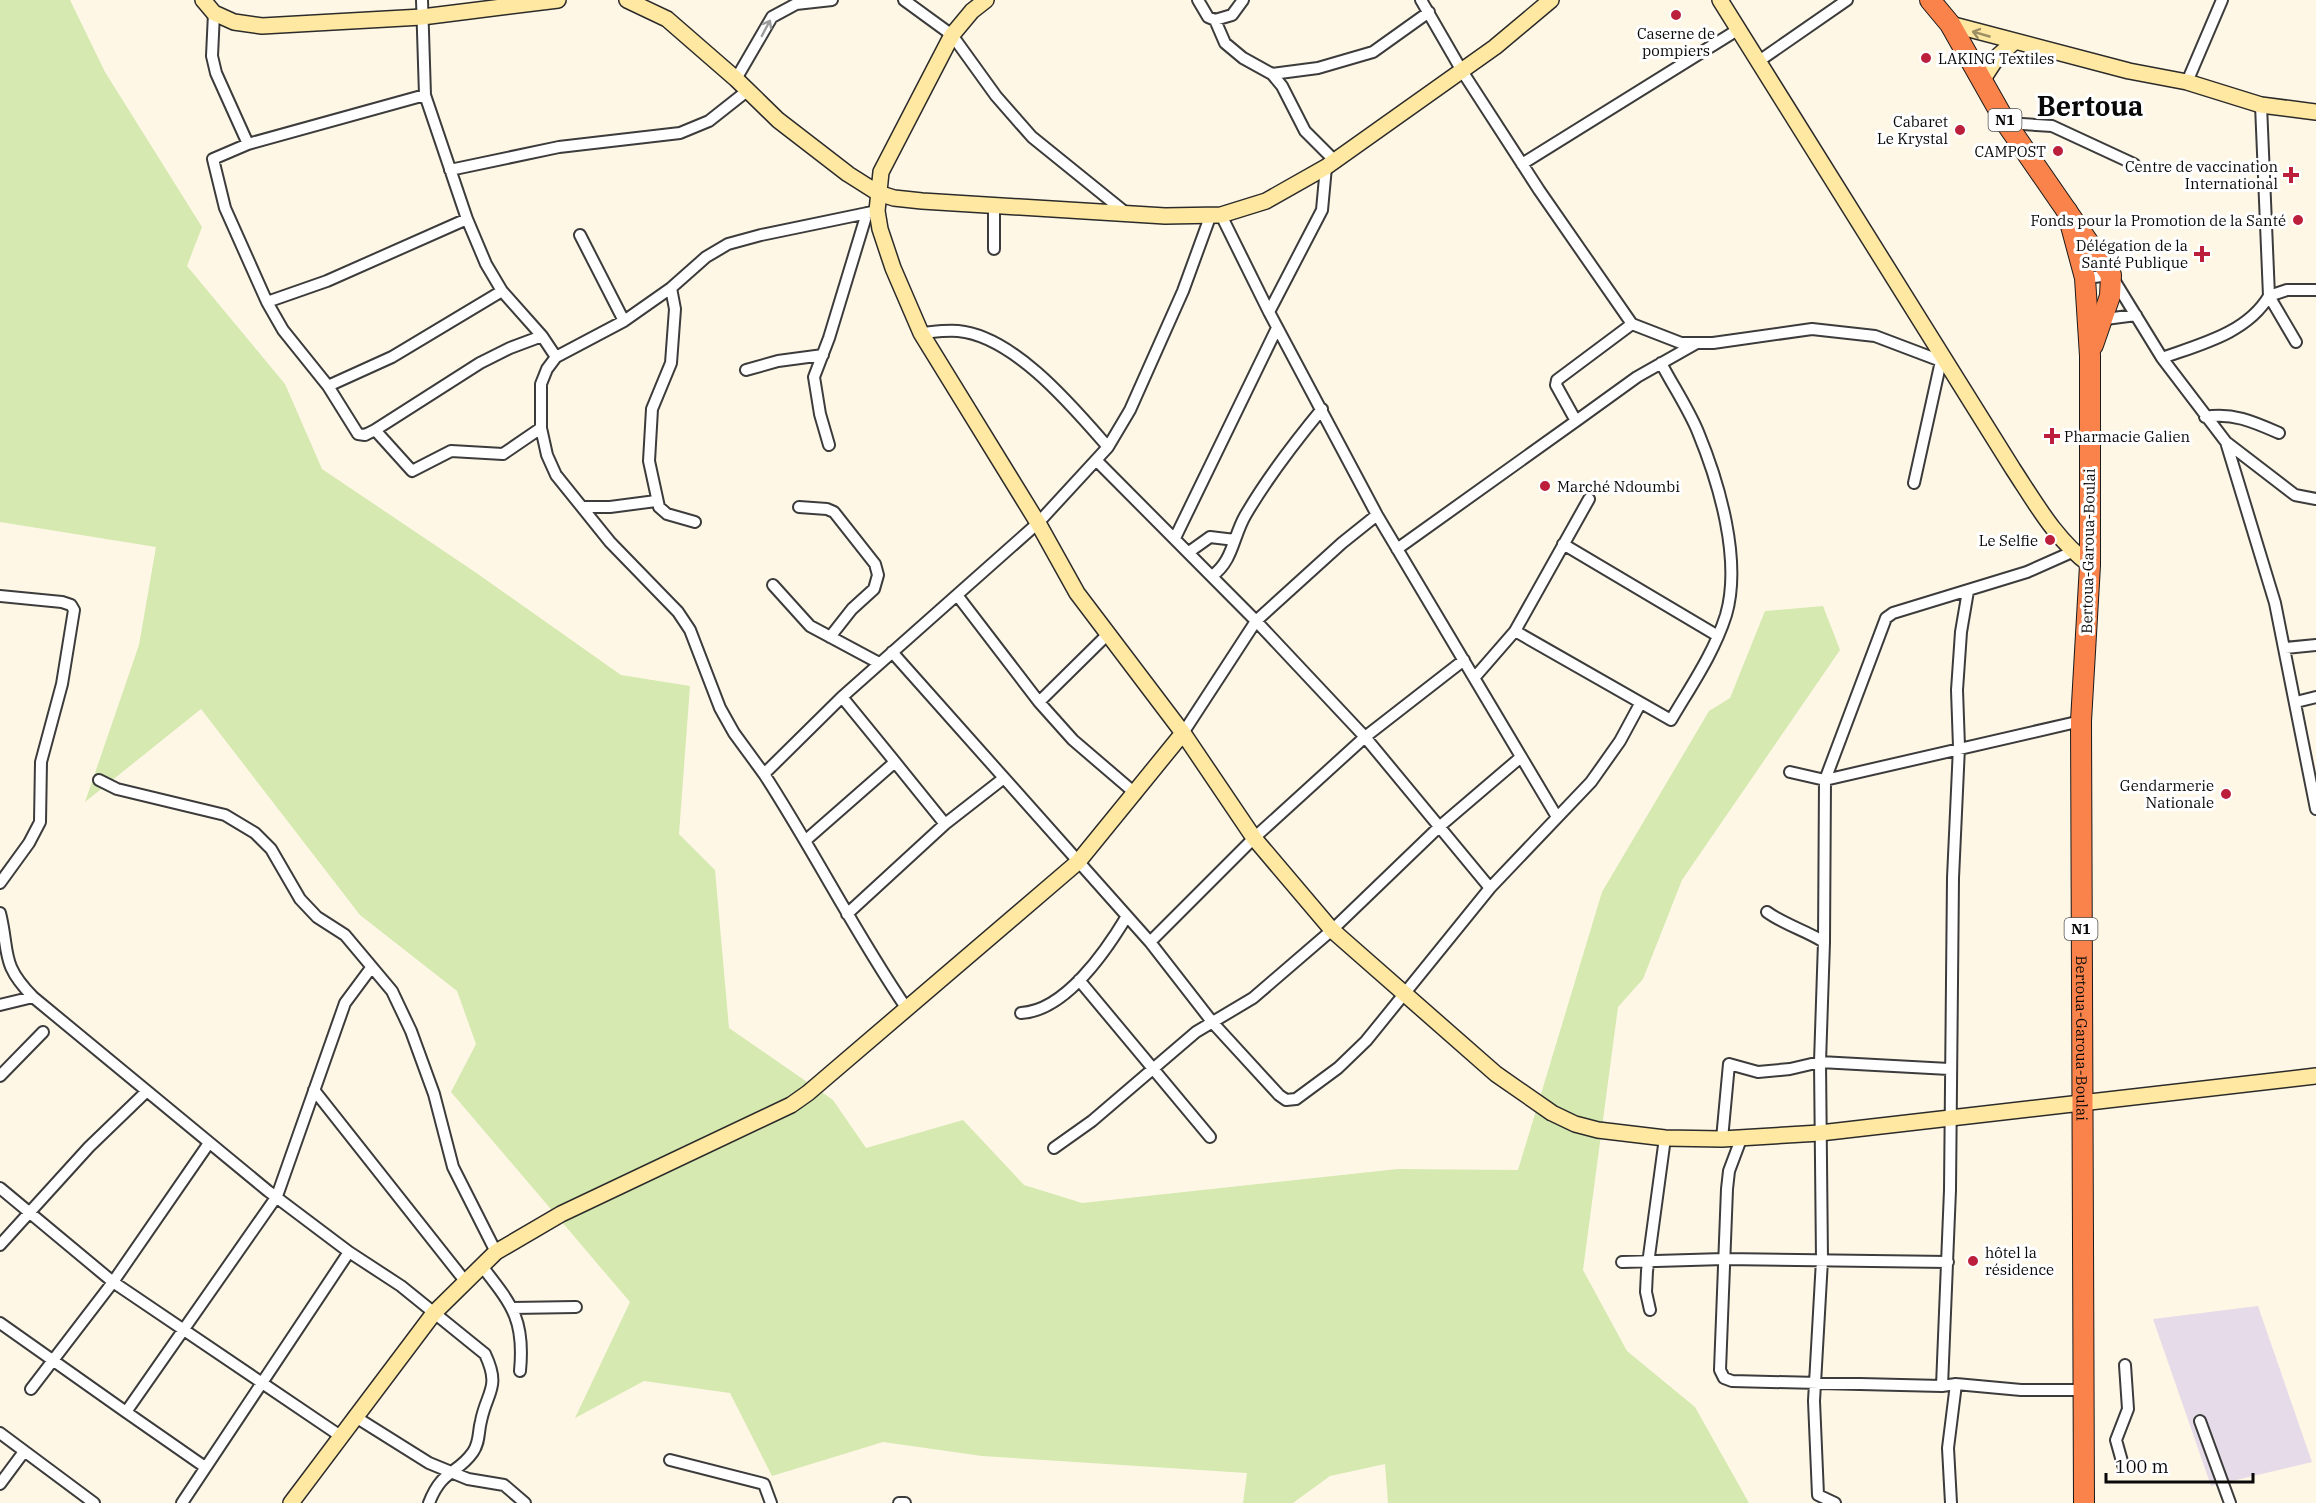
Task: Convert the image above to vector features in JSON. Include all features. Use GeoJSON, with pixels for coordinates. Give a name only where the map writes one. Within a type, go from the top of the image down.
{"type":"FeatureCollection","features":[{"type":"Feature","properties":{"kind":"highway","name":"N1"},"geometry":{"type":"LineString","coordinates":[[1930,0],[1950,24],[2006,123],[2111,275]]}},
{"type":"Feature","properties":{"kind":"highway","name":"N1"},"geometry":{"type":"LineString","coordinates":[[2067,211],[2085,278]]}},
{"type":"Feature","properties":{"kind":"highway","name":"Bertoua-Garoua-Boulai"},"geometry":{"type":"LineString","coordinates":[[2084,1503],[2081,721],[2090,566],[2090,356],[2096,319],[2110,296],[2111,275]]}},
{"type":"Feature","properties":{"kind":"highway","name":"Bertoua-Garoua-Boulai"},"geometry":{"type":"LineString","coordinates":[[2085,278],[2096,319]]}},
{"type":"Feature","properties":{"kind":"street"},"geometry":{"type":"LineString","coordinates":[[203,0],[214,12],[234,22],[262,26],[422,17],[558,0]]}},
{"type":"Feature","properties":{"kind":"street"},"geometry":{"type":"LineString","coordinates":[[422,0],[425,95],[467,219],[486,264],[502,291],[542,336],[556,357]]}},
{"type":"Feature","properties":{"kind":"street"},"geometry":{"type":"LineString","coordinates":[[628,0],[667,19],[736,79],[778,120],[848,174],[878,193],[894,198],[922,201],[1216,216],[1266,201],[1331,164],[1495,47],[1551,0]]}},
{"type":"Feature","properties":{"kind":"street"},"geometry":{"type":"LineString","coordinates":[[736,79],[772,17],[796,4],[832,0]]}},
{"type":"Feature","properties":{"kind":"street"},"geometry":{"type":"LineString","coordinates":[[904,0],[952,35],[996,96],[1032,137],[1126,213]]}},
{"type":"Feature","properties":{"kind":"street"},"geometry":{"type":"LineString","coordinates":[[829,446],[813,383],[872,212],[881,172],[952,35],[972,11],[986,0]]}},
{"type":"Feature","properties":{"kind":"street"},"geometry":{"type":"LineString","coordinates":[[1198,0],[1208,16],[1215,20],[1222,20],[1232,15],[1243,0]]}},
{"type":"Feature","properties":{"kind":"street"},"geometry":{"type":"LineString","coordinates":[[1421,0],[1462,71],[1522,164],[1632,324],[1681,342],[1697,343],[1713,343],[1812,329],[1875,336],[1942,359]]}},
{"type":"Feature","properties":{"kind":"street"},"geometry":{"type":"LineString","coordinates":[[1720,0],[1942,359],[2052,528],[2072,552],[2090,566]]}},
{"type":"Feature","properties":{"kind":"street"},"geometry":{"type":"LineString","coordinates":[[1759,61],[1847,0]]}},
{"type":"Feature","properties":{"kind":"street"},"geometry":{"type":"LineString","coordinates":[[2187,82],[2222,0]]}},
{"type":"Feature","properties":{"kind":"street"},"geometry":{"type":"LineString","coordinates":[[214,12],[212,56],[216,73],[248,144]]}},
{"type":"Feature","properties":{"kind":"street"},"geometry":{"type":"LineString","coordinates":[[1272,74],[1318,68],[1373,52],[1429,12]]}},
{"type":"Feature","properties":{"kind":"street"},"geometry":{"type":"LineString","coordinates":[[1215,20],[1225,43],[1243,58],[1272,74],[1282,86],[1305,131],[1331,164],[1322,210],[1269,312]]}},
{"type":"Feature","properties":{"kind":"street"},"geometry":{"type":"LineString","coordinates":[[1950,24],[2013,43],[2187,82],[2261,105],[2316,112]]}},
{"type":"Feature","properties":{"kind":"street"},"geometry":{"type":"LineString","coordinates":[[1522,164],[1739,28]]}},
{"type":"Feature","properties":{"kind":"street"},"geometry":{"type":"LineString","coordinates":[[1986,84],[1983,79],[1989,67],[2013,43]]}},
{"type":"Feature","properties":{"kind":"street"},"geometry":{"type":"LineString","coordinates":[[450,170],[559,147],[680,133],[708,121],[747,91]]}},
{"type":"Feature","properties":{"kind":"street"},"geometry":{"type":"LineString","coordinates":[[425,95],[248,144],[214,157],[213,163],[225,208],[267,302],[283,330],[328,386],[353,429],[365,435],[480,363],[542,336]]}},
{"type":"Feature","properties":{"kind":"street"},"geometry":{"type":"LineString","coordinates":[[2261,105],[2269,296],[2296,342]]}},
{"type":"Feature","properties":{"kind":"street"},"geometry":{"type":"LineString","coordinates":[[2006,123],[2052,126],[2134,164]]}},
{"type":"Feature","properties":{"kind":"street"},"geometry":{"type":"LineString","coordinates":[[994,204],[994,249]]}},
{"type":"Feature","properties":{"kind":"street"},"geometry":{"type":"LineString","coordinates":[[872,212],[728,244],[706,256],[671,288],[624,321],[556,357],[547,369],[541,384],[542,428],[548,455],[556,475],[610,542],[678,612],[690,630],[720,708],[734,733],[764,774],[806,840],[847,914],[907,1009]]}},
{"type":"Feature","properties":{"kind":"street"},"geometry":{"type":"LineString","coordinates":[[872,212],[892,268],[921,333],[1038,523],[1077,592],[1183,733],[1254,838],[1332,930],[1496,1074],[1552,1113],[1598,1130],[1665,1138],[1741,1139],[1820,1133],[1950,1116],[2316,1076]]}},
{"type":"Feature","properties":{"kind":"street"},"geometry":{"type":"LineString","coordinates":[[1216,216],[1322,409],[1377,515],[1557,817]]}},
{"type":"Feature","properties":{"kind":"street"},"geometry":{"type":"LineString","coordinates":[[764,774],[879,663],[1038,523],[1108,447],[1130,410],[1216,216]]}},
{"type":"Feature","properties":{"kind":"street"},"geometry":{"type":"LineString","coordinates":[[267,302],[327,281],[467,219]]}},
{"type":"Feature","properties":{"kind":"street"},"geometry":{"type":"LineString","coordinates":[[580,235],[624,321]]}},
{"type":"Feature","properties":{"kind":"street"},"geometry":{"type":"LineString","coordinates":[[2085,278],[2111,275],[2162,358],[2226,442],[2295,495],[2316,499]]}},
{"type":"Feature","properties":{"kind":"street"},"geometry":{"type":"LineString","coordinates":[[671,288],[675,309],[671,363],[652,408],[649,461],[656,501],[667,514],[695,522]]}},
{"type":"Feature","properties":{"kind":"street"},"geometry":{"type":"LineString","coordinates":[[2162,358],[2223,336],[2260,312],[2269,296],[2287,290],[2316,290]]}},
{"type":"Feature","properties":{"kind":"street"},"geometry":{"type":"LineString","coordinates":[[328,386],[392,357],[502,291]]}},
{"type":"Feature","properties":{"kind":"street"},"geometry":{"type":"LineString","coordinates":[[2096,319],[2136,315]]}},
{"type":"Feature","properties":{"kind":"street"},"geometry":{"type":"LineString","coordinates":[[1576,421],[1556,382],[1632,324]]}},
{"type":"Feature","properties":{"kind":"street"},"geometry":{"type":"LineString","coordinates":[[1175,538],[1278,328]]}},
{"type":"Feature","properties":{"kind":"street"},"geometry":{"type":"LineString","coordinates":[[921,333],[959,331],[994,343],[1039,376],[1071,405],[1108,447]]}},
{"type":"Feature","properties":{"kind":"street"},"geometry":{"type":"LineString","coordinates":[[1397,549],[1576,421],[1661,363],[1697,343]]}},
{"type":"Feature","properties":{"kind":"street"},"geometry":{"type":"LineString","coordinates":[[746,370],[778,361],[823,355]]}},
{"type":"Feature","properties":{"kind":"street"},"geometry":{"type":"LineString","coordinates":[[1914,483],[1942,359]]}},
{"type":"Feature","properties":{"kind":"street"},"geometry":{"type":"LineString","coordinates":[[1515,632],[1671,720],[1701,672],[1726,613],[1732,580],[1724,517],[1698,431],[1661,363]]}},
{"type":"Feature","properties":{"kind":"street"},"geometry":{"type":"LineString","coordinates":[[1212,576],[1226,563],[1244,518],[1261,492],[1322,409]]}},
{"type":"Feature","properties":{"kind":"street"},"geometry":{"type":"LineString","coordinates":[[2205,417],[2222,414],[2250,420],[2279,433]]}},
{"type":"Feature","properties":{"kind":"street"},"geometry":{"type":"LineString","coordinates":[[375,430],[412,471],[451,451],[503,454],[542,428]]}},
{"type":"Feature","properties":{"kind":"street"},"geometry":{"type":"LineString","coordinates":[[2226,442],[2275,603],[2316,809]]}},
{"type":"Feature","properties":{"kind":"street"},"geometry":{"type":"LineString","coordinates":[[1096,460],[1189,552],[1365,737],[1490,888]]}},
{"type":"Feature","properties":{"kind":"street"},"geometry":{"type":"LineString","coordinates":[[1475,677],[1515,632],[1589,499]]}},
{"type":"Feature","properties":{"kind":"street"},"geometry":{"type":"LineString","coordinates":[[582,507],[610,507],[656,501]]}},
{"type":"Feature","properties":{"kind":"street"},"geometry":{"type":"LineString","coordinates":[[799,507],[827,509],[834,512],[874,564],[878,575],[874,589],[852,609],[830,637]]}},
{"type":"Feature","properties":{"kind":"street"},"geometry":{"type":"LineString","coordinates":[[292,1502],[339,1435],[434,1312],[496,1252],[561,1214],[790,1105],[808,1093],[1078,862],[1136,794],[1183,733],[1256,621],[1325,557],[1377,515]]}},
{"type":"Feature","properties":{"kind":"street"},"geometry":{"type":"LineString","coordinates":[[1189,552],[1210,537],[1235,540]]}},
{"type":"Feature","properties":{"kind":"street"},"geometry":{"type":"LineString","coordinates":[[1563,544],[1718,636]]}},
{"type":"Feature","properties":{"kind":"street"},"geometry":{"type":"LineString","coordinates":[[1836,1503],[1818,1495],[1815,1382],[1822,1260],[1820,1062],[1824,942],[1825,780],[1886,618],[1893,613],[2027,572],[2072,552]]}},
{"type":"Feature","properties":{"kind":"street"},"geometry":{"type":"LineString","coordinates":[[773,585],[810,626],[879,663]]}},
{"type":"Feature","properties":{"kind":"street"},"geometry":{"type":"LineString","coordinates":[[1942,1386],[1948,1262],[1953,878],[1959,747],[1957,690],[1960,632],[1968,591]]}},
{"type":"Feature","properties":{"kind":"street"},"geometry":{"type":"LineString","coordinates":[[957,595],[1039,702],[1073,740],[1136,794]]}},
{"type":"Feature","properties":{"kind":"street"},"geometry":{"type":"LineString","coordinates":[[0,596],[71,605],[74,610],[74,621],[60,694],[42,762],[40,822],[29,843],[0,883]]}},
{"type":"Feature","properties":{"kind":"street"},"geometry":{"type":"LineString","coordinates":[[1039,702],[1108,634]]}},
{"type":"Feature","properties":{"kind":"street"},"geometry":{"type":"LineString","coordinates":[[2285,648],[2316,645]]}},
{"type":"Feature","properties":{"kind":"street"},"geometry":{"type":"LineString","coordinates":[[892,652],[1150,942],[1212,1023],[1286,1100],[1296,1099],[1352,1055],[1404,995],[1490,888],[1591,782],[1620,741],[1640,704]]}},
{"type":"Feature","properties":{"kind":"street"},"geometry":{"type":"LineString","coordinates":[[1150,942],[1254,838],[1365,737],[1464,660]]}},
{"type":"Feature","properties":{"kind":"street"},"geometry":{"type":"LineString","coordinates":[[842,697],[945,824]]}},
{"type":"Feature","properties":{"kind":"street"},"geometry":{"type":"LineString","coordinates":[[2296,702],[2316,697]]}},
{"type":"Feature","properties":{"kind":"street"},"geometry":{"type":"LineString","coordinates":[[1790,772],[1825,780],[1959,747],[2081,721]]}},
{"type":"Feature","properties":{"kind":"street"},"geometry":{"type":"LineString","coordinates":[[1054,1148],[1092,1121],[1196,1032],[1253,998],[1332,930],[1439,827],[1521,757]]}},
{"type":"Feature","properties":{"kind":"street"},"geometry":{"type":"LineString","coordinates":[[806,840],[895,762]]}},
{"type":"Feature","properties":{"kind":"street"},"geometry":{"type":"LineString","coordinates":[[847,914],[945,824],[1004,778]]}},
{"type":"Feature","properties":{"kind":"street"},"geometry":{"type":"LineString","coordinates":[[99,780],[117,789],[225,815],[241,823],[271,849],[307,907],[317,917],[345,935],[392,991],[411,1031],[444,1126],[453,1167],[496,1252]]}},
{"type":"Feature","properties":{"kind":"street"},"geometry":{"type":"LineString","coordinates":[[1767,912],[1785,925],[1805,931],[1824,942]]}},
{"type":"Feature","properties":{"kind":"street"},"geometry":{"type":"LineString","coordinates":[[0,913],[6,962],[20,984],[33,997],[277,1197],[349,1252],[434,1312],[485,1354],[493,1386],[480,1422],[478,1442],[473,1452],[436,1485],[429,1503]]}},
{"type":"Feature","properties":{"kind":"street"},"geometry":{"type":"LineString","coordinates":[[1021,1013],[1047,1008],[1079,980],[1109,946],[1126,916]]}},
{"type":"Feature","properties":{"kind":"street"},"geometry":{"type":"LineString","coordinates":[[126,1412],[277,1197],[345,1003],[371,968]]}},
{"type":"Feature","properties":{"kind":"street"},"geometry":{"type":"LineString","coordinates":[[1079,980],[1210,1137]]}},
{"type":"Feature","properties":{"kind":"street"},"geometry":{"type":"LineString","coordinates":[[0,1005],[33,997]]}},
{"type":"Feature","properties":{"kind":"street"},"geometry":{"type":"LineString","coordinates":[[0,1076],[43,1032]]}},
{"type":"Feature","properties":{"kind":"street"},"geometry":{"type":"LineString","coordinates":[[1722,1139],[1728,1064],[1769,1072],[1820,1062],[1950,1070]]}},
{"type":"Feature","properties":{"kind":"street"},"geometry":{"type":"LineString","coordinates":[[314,1090],[465,1281]]}},
{"type":"Feature","properties":{"kind":"street"},"geometry":{"type":"LineString","coordinates":[[0,1245],[30,1215],[89,1147],[147,1091]]}},
{"type":"Feature","properties":{"kind":"street"},"geometry":{"type":"LineString","coordinates":[[1650,1311],[1646,1292],[1648,1261],[1665,1138]]}},
{"type":"Feature","properties":{"kind":"street"},"geometry":{"type":"LineString","coordinates":[[1741,1139],[1729,1171],[1720,1370],[1724,1378],[1732,1381],[1942,1386],[1956,1383],[2021,1390],[2084,1390]]}},
{"type":"Feature","properties":{"kind":"street"},"geometry":{"type":"LineString","coordinates":[[30,1389],[113,1282],[209,1143]]}},
{"type":"Feature","properties":{"kind":"street"},"geometry":{"type":"LineString","coordinates":[[0,1188],[113,1282],[339,1435]]}},
{"type":"Feature","properties":{"kind":"street"},"geometry":{"type":"LineString","coordinates":[[182,1503],[349,1252]]}},
{"type":"Feature","properties":{"kind":"street"},"geometry":{"type":"LineString","coordinates":[[1622,1262],[1724,1259],[1948,1262]]}},
{"type":"Feature","properties":{"kind":"street"},"geometry":{"type":"LineString","coordinates":[[481,1265],[512,1308],[523,1342],[520,1371]]}},
{"type":"Feature","properties":{"kind":"street"},"geometry":{"type":"LineString","coordinates":[[512,1308],[576,1307]]}},
{"type":"Feature","properties":{"kind":"street"},"geometry":{"type":"LineString","coordinates":[[0,1323],[205,1467]]}},
{"type":"Feature","properties":{"kind":"street"},"geometry":{"type":"LineString","coordinates":[[2123,1466],[2116,1440],[2128,1409],[2125,1365]]}},
{"type":"Feature","properties":{"kind":"street"},"geometry":{"type":"LineString","coordinates":[[1951,1503],[1948,1448],[1956,1383]]}},
{"type":"Feature","properties":{"kind":"street"},"geometry":{"type":"LineString","coordinates":[[354,1416],[400,1447],[468,1479],[504,1485],[525,1503]]}},
{"type":"Feature","properties":{"kind":"street"},"geometry":{"type":"LineString","coordinates":[[2200,1421],[2230,1503]]}},
{"type":"Feature","properties":{"kind":"street"},"geometry":{"type":"LineString","coordinates":[[0,1433],[23,1453],[94,1503]]}},
{"type":"Feature","properties":{"kind":"street"},"geometry":{"type":"LineString","coordinates":[[0,1484],[23,1453]]}},
{"type":"Feature","properties":{"kind":"street"},"geometry":{"type":"LineString","coordinates":[[670,1460],[764,1484],[771,1503]]}},
{"type":"Feature","properties":{"kind":"street"},"geometry":{"type":"LineString","coordinates":[[899,1503],[905,1503]]}},
{"type":"Feature","properties":{"kind":"shaded area"},"geometry":{"type":"Polygon","coordinates":[[[2258,1306],[2312,1462],[2211,1486],[2153,1319],[2258,1306]]]}},
{"type":"Feature","properties":{"kind":"green space"},"geometry":{"type":"Polygon","coordinates":[[[0,0],[70,0],[105,72],[202,227],[187,266],[285,384],[322,469],[475,572],[621,675],[690,686],[679,834],[715,870],[729,1028],[833,1100],[866,1148],[963,1120],[1024,1185],[1082,1203],[1398,1169],[1518,1170],[1602,892],[1709,711],[1730,698],[1765,611],[1823,606],[1840,650],[1682,880],[1643,979],[1618,1007],[1583,1270],[1627,1351],[1695,1407],[1749,1503],[1388,1503],[1385,1464],[1330,1476],[1293,1503],[1243,1503],[1247,1473],[982,1456],[883,1442],[772,1476],[730,1393],[644,1381],[575,1418],[630,1302],[451,1092],[476,1044],[457,991],[360,915],[201,709],[85,802],[139,645],[156,547],[0,522],[0,0]]]}},
{"type":"Feature","properties":{"kind":"place","name":"Caserne de pompiers"},"geometry":{"type":"Point","coordinates":[1676,15]}},
{"type":"Feature","properties":{"kind":"place","name":"LAKING Textiles"},"geometry":{"type":"Point","coordinates":[1926,58]}},
{"type":"Feature","properties":{"kind":"place","name":"Cabaret Le Krystal"},"geometry":{"type":"Point","coordinates":[1960,130]}},
{"type":"Feature","properties":{"kind":"place","name":"CAMPOST"},"geometry":{"type":"Point","coordinates":[2058,151]}},
{"type":"Feature","properties":{"kind":"place","name":"Centre de vaccination International"},"geometry":{"type":"Point","coordinates":[2291,175]}},
{"type":"Feature","properties":{"kind":"place","name":"Fonds pour la Promotion de la Santé"},"geometry":{"type":"Point","coordinates":[2298,220]}},
{"type":"Feature","properties":{"kind":"place","name":"Délégation de la Santé Publique"},"geometry":{"type":"Point","coordinates":[2202,254]}},
{"type":"Feature","properties":{"kind":"place","name":"Pharmacie Galien"},"geometry":{"type":"Point","coordinates":[2052,436]}},
{"type":"Feature","properties":{"kind":"place","name":"Marché Ndoumbi"},"geometry":{"type":"Point","coordinates":[1545,486]}},
{"type":"Feature","properties":{"kind":"place","name":"Le Selfie"},"geometry":{"type":"Point","coordinates":[2050,540]}},
{"type":"Feature","properties":{"kind":"place","name":"Gendarmerie Nationale"},"geometry":{"type":"Point","coordinates":[2226,794]}},
{"type":"Feature","properties":{"kind":"place","name":"hôtel la résidence"},"geometry":{"type":"Point","coordinates":[1973,1261]}},
{"type":"Feature","properties":{"kind":"district","name":"Bertoua"},"geometry":{"type":"Point","coordinates":[2090,105]}}]}
